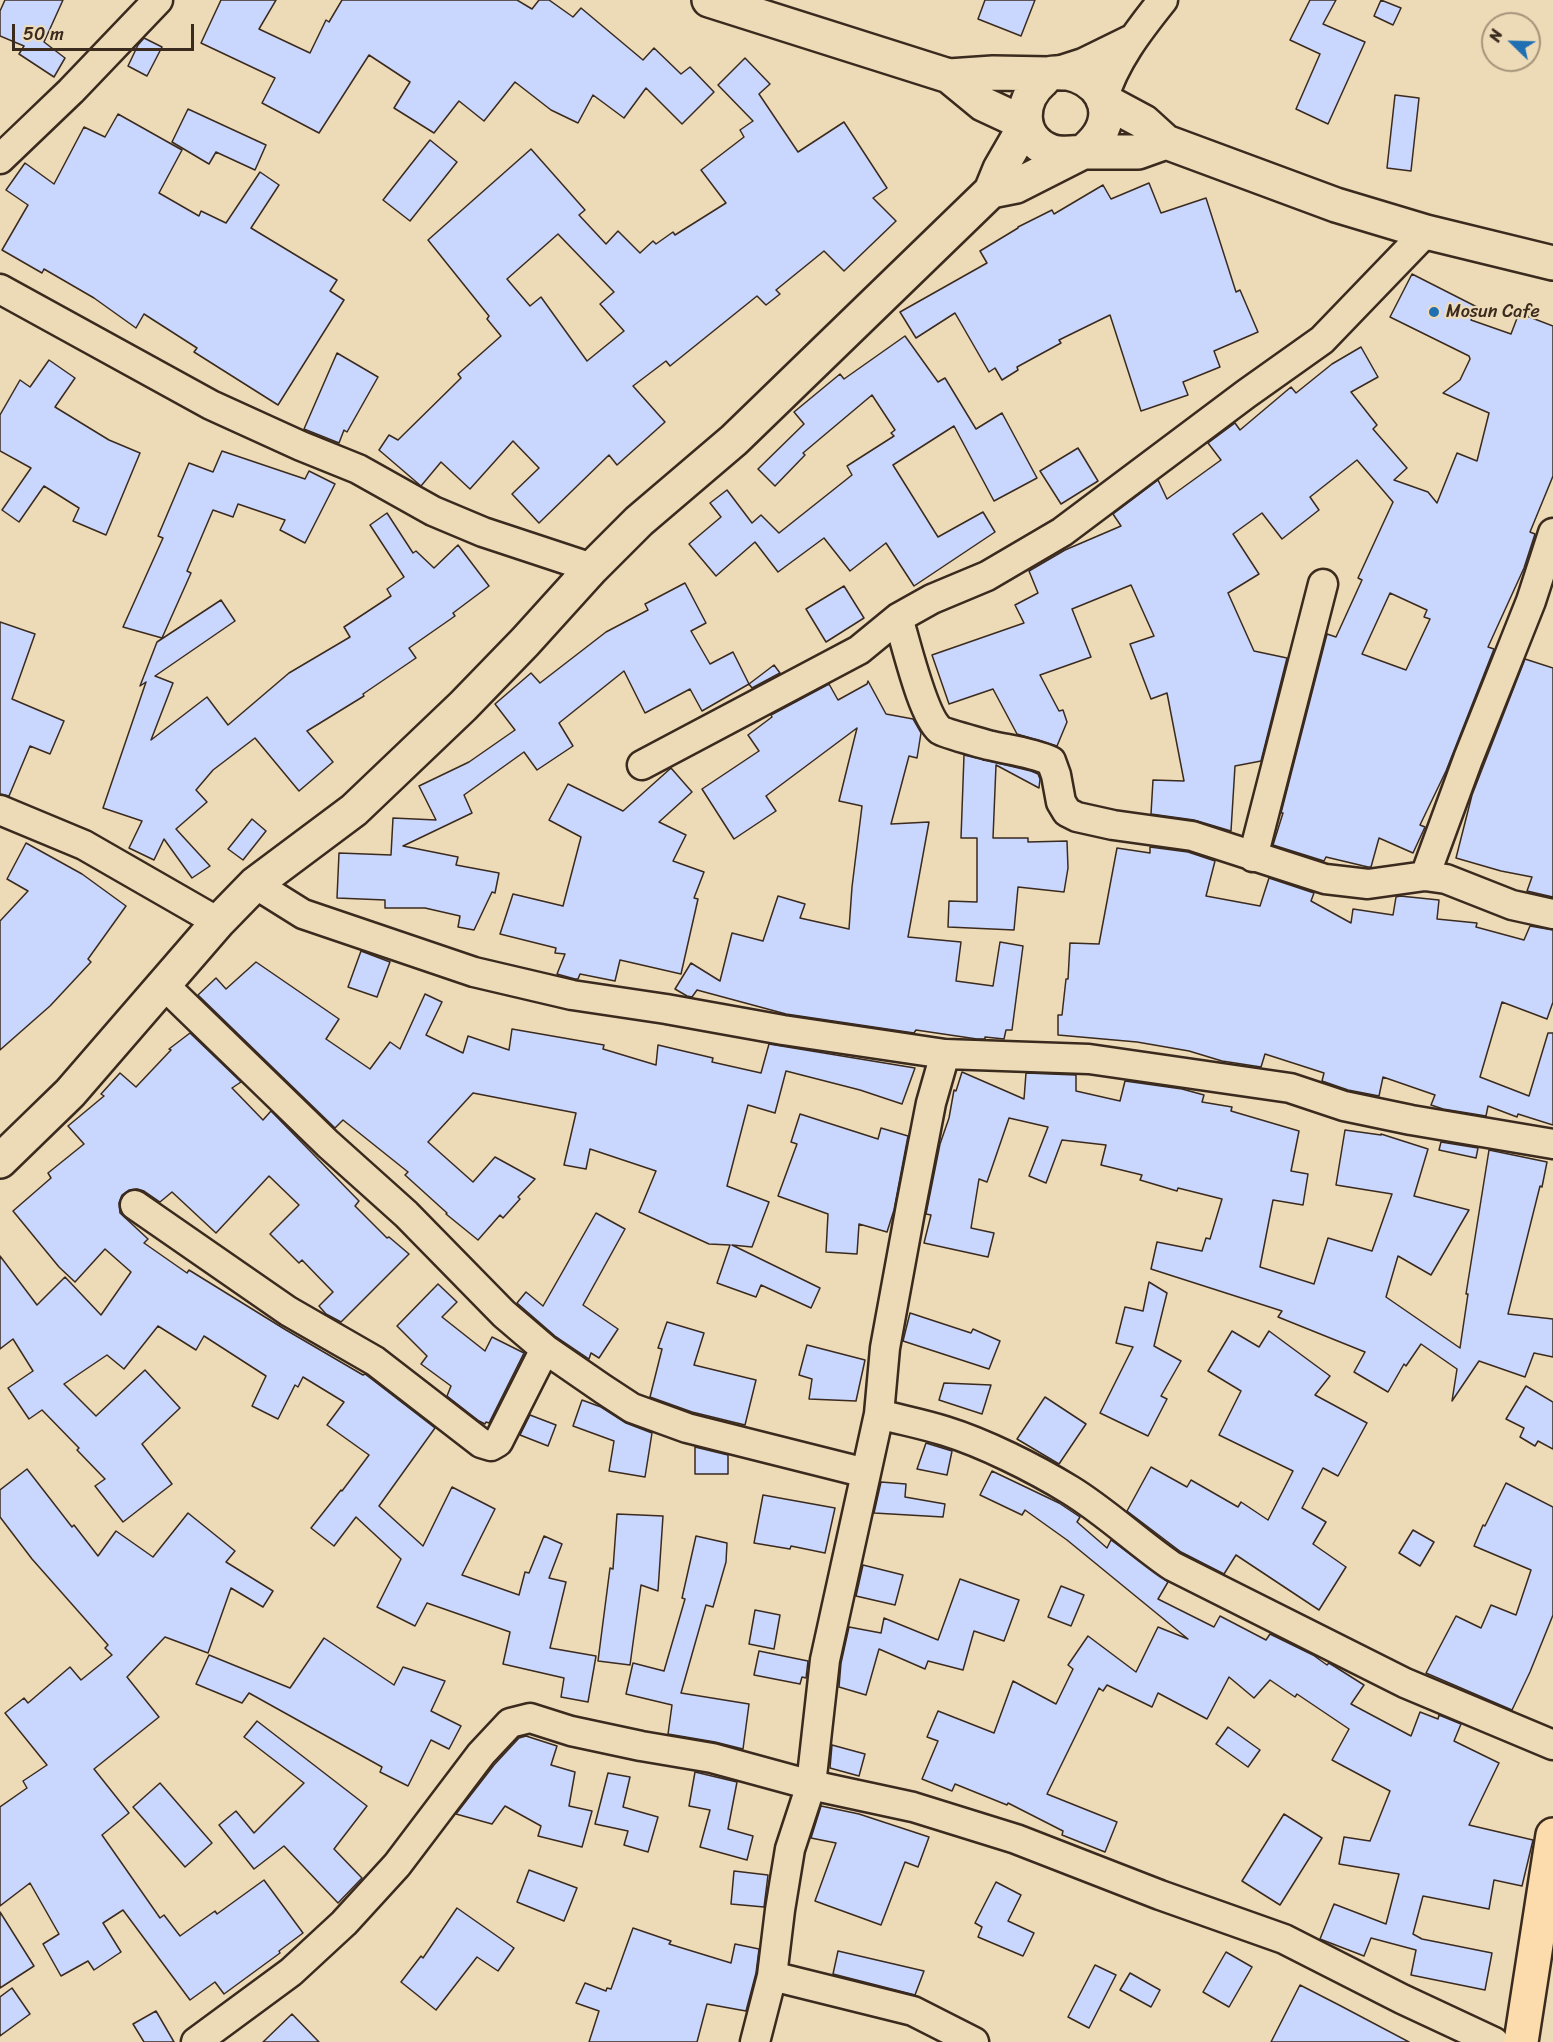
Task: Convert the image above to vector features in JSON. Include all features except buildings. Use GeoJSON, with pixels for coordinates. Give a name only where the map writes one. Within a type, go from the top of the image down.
{"type":"FeatureCollection","features":[{"type":"Feature","properties":{"kind":"main road"},"geometry":{"type":"LineString","coordinates":[[1521,2042],[1553,1835]]}},
{"type":"Feature","properties":{"kind":"main road"},"geometry":{"type":"LineString","coordinates":[[1531,2042],[1553,1936]]}},
{"type":"Feature","properties":{"kind":"street"},"geometry":{"type":"LineString","coordinates":[[0,159],[71,91],[158,0]]}},
{"type":"Feature","properties":{"kind":"street"},"geometry":{"type":"LineString","coordinates":[[709,0],[949,76],[993,73],[1068,73],[1079,75],[1098,89],[1106,111],[1105,122],[1100,134],[1083,152],[1016,186],[991,191]]}},
{"type":"Feature","properties":{"kind":"street"},"geometry":{"type":"LineString","coordinates":[[1103,99],[1132,39],[1163,0]]}},
{"type":"Feature","properties":{"kind":"street"},"geometry":{"type":"LineString","coordinates":[[1132,39],[1083,63],[1049,74],[1034,87],[1028,98],[1025,111],[1026,124],[1031,135],[1039,144],[1049,151],[1060,154],[1138,152],[1166,142]]}},
{"type":"Feature","properties":{"kind":"street"},"geometry":{"type":"LineString","coordinates":[[949,76],[983,104],[1026,124]]}},
{"type":"Feature","properties":{"kind":"street"},"geometry":{"type":"LineString","coordinates":[[1103,99],[1144,122],[1166,142],[1336,205],[1426,232],[1553,263]]}},
{"type":"Feature","properties":{"kind":"street"},"geometry":{"type":"LineString","coordinates":[[0,1161],[70,1093],[218,922],[255,884],[354,810],[464,706],[592,568],[639,521],[734,440],[991,191],[1000,169],[1026,124]]}},
{"type":"Feature","properties":{"kind":"street"},"geometry":{"type":"LineString","coordinates":[[642,765],[859,650],[898,618],[932,599],[987,576],[1062,531],[1322,340],[1426,232]]}},
{"type":"Feature","properties":{"kind":"street"},"geometry":{"type":"LineString","coordinates":[[0,289],[211,405],[358,469],[433,511],[483,532],[592,568]]}},
{"type":"Feature","properties":{"kind":"street"},"geometry":{"type":"LineString","coordinates":[[1425,876],[1468,759],[1531,601],[1553,533]]}},
{"type":"Feature","properties":{"kind":"street"},"geometry":{"type":"LineString","coordinates":[[1253,857],[1323,584]]}},
{"type":"Feature","properties":{"kind":"street"},"geometry":{"type":"LineString","coordinates":[[898,618],[922,695],[933,720],[941,730],[1051,761],[1061,802],[1067,812],[1077,817],[1113,825],[1192,836],[1326,879],[1368,884],[1425,876],[1446,879],[1512,905],[1553,914]]}},
{"type":"Feature","properties":{"kind":"street"},"geometry":{"type":"LineString","coordinates":[[0,810],[84,845],[218,922]]}},
{"type":"Feature","properties":{"kind":"street"},"geometry":{"type":"LineString","coordinates":[[255,884],[303,914],[474,972],[572,995],[945,1054],[1089,1059],[1279,1086],[1344,1106],[1553,1144]]}},
{"type":"Feature","properties":{"kind":"street"},"geometry":{"type":"LineString","coordinates":[[164,985],[328,1144],[406,1214],[504,1314],[545,1348],[632,1408],[687,1428],[866,1473]]}},
{"type":"Feature","properties":{"kind":"street"},"geometry":{"type":"LineString","coordinates":[[755,2042],[772,1976],[790,1849],[811,1785],[825,1660],[879,1414],[885,1348],[911,1206],[931,1103],[945,1054]]}},
{"type":"Feature","properties":{"kind":"street"},"geometry":{"type":"LineString","coordinates":[[135,1205],[288,1311],[375,1361],[480,1443],[492,1446],[498,1442],[545,1348]]}},
{"type":"Feature","properties":{"kind":"street"},"geometry":{"type":"LineString","coordinates":[[879,1414],[946,1432],[992,1450],[1070,1490],[1172,1566],[1405,1683],[1553,1745]]}},
{"type":"Feature","properties":{"kind":"street"},"geometry":{"type":"LineString","coordinates":[[196,2042],[227,2034],[344,1923],[397,1865],[481,1755],[510,1723],[530,1718],[571,1731],[712,1758],[811,1785],[913,1807],[1016,1839],[1160,1895],[1284,1939],[1402,1999],[1494,2042]]}},
{"type":"Feature","properties":{"kind":"street"},"geometry":{"type":"LineString","coordinates":[[772,1976],[913,2011],[974,2042]]}},
{"type":"Feature","properties":{"kind":"place","name":"Mosun Cafe"},"geometry":{"type":"Point","coordinates":[1434,312]}}]}
